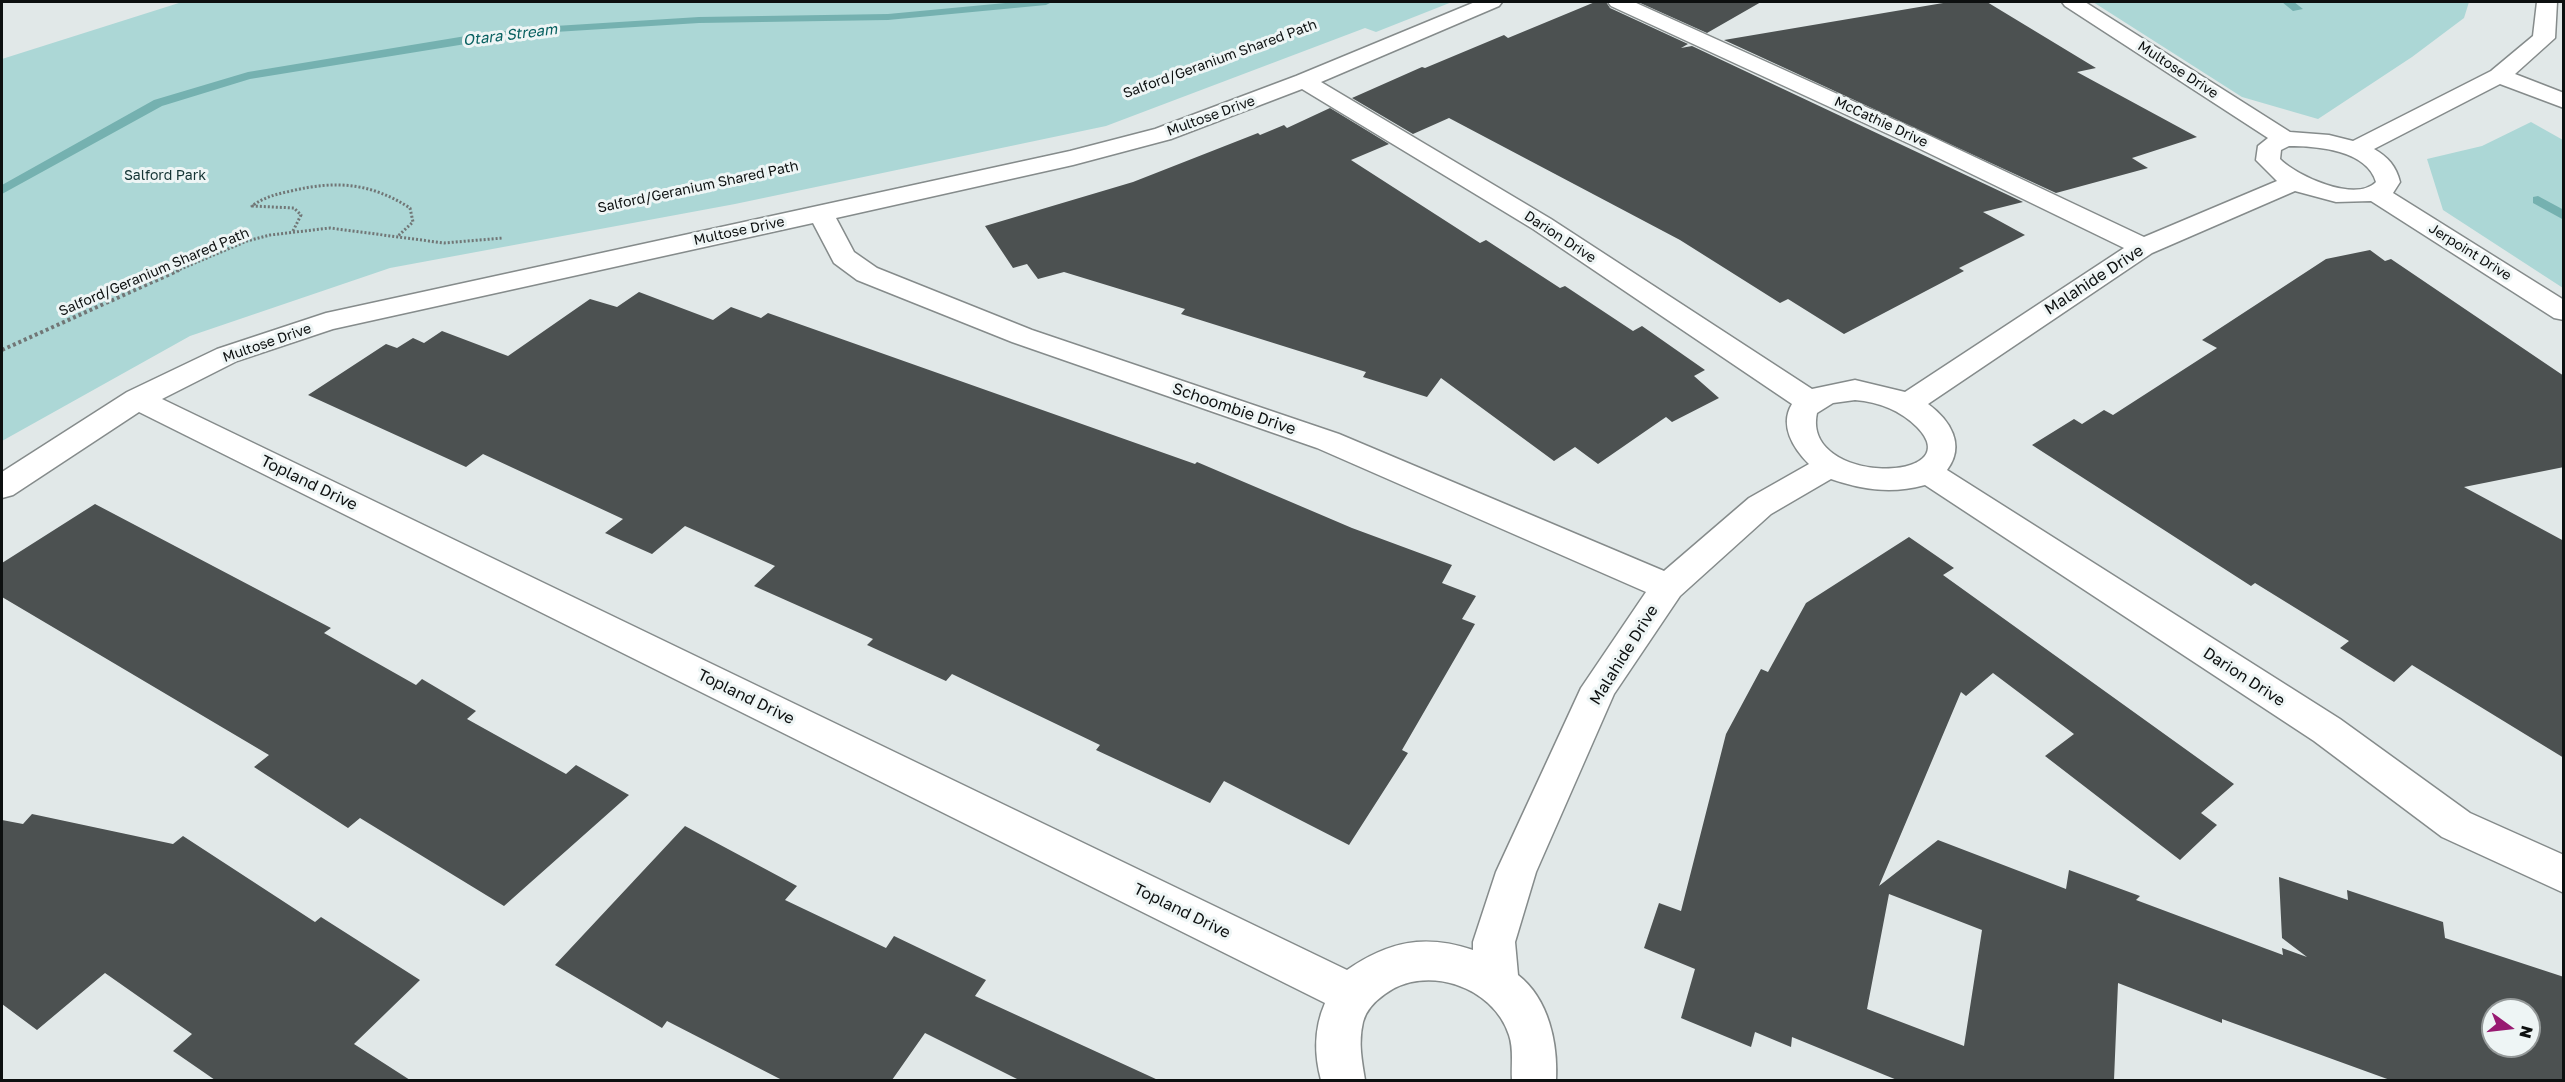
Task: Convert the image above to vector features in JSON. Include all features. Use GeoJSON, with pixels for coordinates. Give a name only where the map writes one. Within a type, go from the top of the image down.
{"type":"FeatureCollection","features":[{"type":"Feature","properties":{"kind":"street","name":"Multose Drive"},"geometry":{"type":"LineString","coordinates":[[2,487],[138,399],[227,355],[326,322],[1072,158],[1140,140],[1304,81],[1492,2]]}},
{"type":"Feature","properties":{"kind":"street","name":"McCathie Drive"},"geometry":{"type":"LineString","coordinates":[[1618,2],[1920,140],[2143,247]]}},
{"type":"Feature","properties":{"kind":"street","name":"Multose Drive"},"geometry":{"type":"LineString","coordinates":[[2072,2],[2285,139]]}},
{"type":"Feature","properties":{"kind":"street"},"geometry":{"type":"LineString","coordinates":[[2354,150],[2499,76],[2544,38],[2547,2]]}},
{"type":"Feature","properties":{"kind":"street"},"geometry":{"type":"LineString","coordinates":[[2499,76],[2564,101]]}},
{"type":"Feature","properties":{"kind":"street","name":"Darion Drive"},"geometry":{"type":"LineString","coordinates":[[1304,81],[1542,224],[1810,402]]}},
{"type":"Feature","properties":{"kind":"street"},"geometry":{"type":"LineString","coordinates":[[2285,139],[2313,139],[2354,150],[2373,160],[2387,174],[2388,182],[2382,190],[2357,196],[2336,194],[2296,182],[2275,169],[2268,160],[2270,146],[2285,139]]}},
{"type":"Feature","properties":{"kind":"street","name":"Malahide Drive"},"geometry":{"type":"LineString","coordinates":[[1906,405],[2143,247],[2296,182]]}},
{"type":"Feature","properties":{"kind":"street","name":"Jerpoint Drive"},"geometry":{"type":"LineString","coordinates":[[2376,192],[2564,312]]}},
{"type":"Feature","properties":{"kind":"street","name":"Schoombie Drive"},"geometry":{"type":"LineString","coordinates":[[821,213],[843,257],[867,274],[1022,336],[1328,441],[1668,587]]}},
{"type":"Feature","properties":{"kind":"street"},"geometry":{"type":"LineString","coordinates":[[1856,390],[1894,398],[1926,418],[1937,431],[1942,447],[1939,459],[1928,472],[1909,479],[1892,480],[1868,478],[1831,465],[1805,438],[1800,424],[1810,402],[1834,392],[1856,390]]}},
{"type":"Feature","properties":{"kind":"street","name":"Topland Drive"},"geometry":{"type":"LineString","coordinates":[[138,399],[1353,995]]}},
{"type":"Feature","properties":{"kind":"street","name":"Malahide Drive"},"geometry":{"type":"LineString","coordinates":[[1497,983],[1494,942],[1516,872],[1599,688],[1668,587],[1760,506],[1831,465]]}},
{"type":"Feature","properties":{"kind":"street","name":"Darion Drive"},"geometry":{"type":"LineString","coordinates":[[1928,472],[2327,730],[2456,825],[2564,875]]}},
{"type":"Feature","properties":{"kind":"street"},"geometry":{"type":"LineString","coordinates":[[1343,1080],[1337,1053],[1339,1033],[1353,995],[1372,977],[1395,964],[1421,958],[1447,959],[1473,968],[1497,983],[1516,1003],[1529,1027],[1535,1053],[1534,1080]]}},
{"type":"Feature","properties":{"kind":"path"},"geometry":{"type":"LineString","coordinates":[[293,231],[301,215],[294,208],[252,206],[260,199],[306,186],[334,182],[359,183],[392,195],[410,208],[413,222],[398,237]]}},
{"type":"Feature","properties":{"kind":"path","name":"Salford/Geranium Shared Path"},"geometry":{"type":"LineString","coordinates":[[2,350],[247,241],[293,231],[341,228],[444,243],[470,243],[511,237]]}},
{"type":"Feature","properties":{"kind":"green space","name":"Salford Park"},"geometry":{"type":"Polygon","coordinates":[[[182,2],[1452,2],[1376,32],[1365,28],[1106,126],[735,204],[390,268],[190,336],[2,441],[2,59],[182,2]]]}},
{"type":"Feature","properties":{"kind":"green space"},"geometry":{"type":"Polygon","coordinates":[[[2093,2],[2469,2],[2464,18],[2412,57],[2318,119],[2242,97],[2093,2]]]}},
{"type":"Feature","properties":{"kind":"green space"},"geometry":{"type":"Polygon","coordinates":[[[2531,122],[2563,140],[2563,288],[2443,210],[2427,159],[2482,146],[2531,122]]]}},
{"type":"Feature","properties":{"kind":"building"},"geometry":{"type":"Polygon","coordinates":[[[1595,2],[1606,2],[1610,8],[1688,44],[1681,48],[1692,46],[2023,202],[1983,212],[2025,235],[1959,268],[1964,271],[1844,334],[1788,299],[1780,303],[1680,240],[1449,118],[1413,134],[1352,98],[1422,67],[1425,68],[1504,35],[1508,38],[1595,2]]]}},
{"type":"Feature","properties":{"kind":"building"},"geometry":{"type":"Polygon","coordinates":[[[1638,2],[1761,2],[1707,33],[1638,2]]]}},
{"type":"Feature","properties":{"kind":"building"},"geometry":{"type":"Polygon","coordinates":[[[1949,2],[1987,2],[2096,68],[2077,72],[2197,137],[2132,158],[2148,168],[2056,193],[1724,40],[1949,2]]]}},
{"type":"Feature","properties":{"kind":"building"},"geometry":{"type":"Polygon","coordinates":[[[1330,108],[1389,144],[1351,160],[1480,243],[1486,240],[1560,288],[1565,286],[1633,331],[1642,326],[1705,370],[1694,376],[1719,398],[1672,422],[1666,417],[1598,464],[1575,447],[1554,461],[1441,378],[1427,397],[1363,377],[1366,372],[1181,314],[1185,309],[1064,272],[1038,279],[1027,264],[1013,268],[985,226],[1133,182],[1258,133],[1260,135],[1284,125],[1287,128],[1330,108]]]}},
{"type":"Feature","properties":{"kind":"building"},"geometry":{"type":"Polygon","coordinates":[[[2370,250],[2385,261],[2391,259],[2564,376],[2564,467],[2464,487],[2564,541],[2564,758],[2412,665],[2394,682],[2340,648],[2349,641],[2255,583],[2251,586],[2032,445],[2074,419],[2082,424],[2104,410],[2113,415],[2217,348],[2202,340],[2326,259],[2370,250]]]}},
{"type":"Feature","properties":{"kind":"building"},"geometry":{"type":"Polygon","coordinates":[[[639,292],[713,320],[731,307],[761,318],[768,313],[1195,464],[1197,462],[1352,528],[1452,565],[1442,583],[1476,596],[1462,619],[1475,624],[1402,750],[1408,753],[1349,845],[1224,781],[1210,803],[1096,750],[1100,745],[952,674],[946,681],[867,645],[873,639],[754,586],[775,566],[685,526],[652,554],[605,533],[623,519],[483,454],[466,467],[308,395],[386,344],[397,348],[413,338],[424,343],[442,331],[508,356],[590,299],[617,307],[639,292]]]}},
{"type":"Feature","properties":{"kind":"building"},"geometry":{"type":"Polygon","coordinates":[[[95,504],[331,628],[324,633],[416,685],[422,679],[476,711],[467,719],[566,774],[576,765],[629,795],[504,906],[360,818],[348,828],[254,767],[269,755],[2,597],[2,563],[95,504]]]}},
{"type":"Feature","properties":{"kind":"building"},"geometry":{"type":"Polygon","coordinates":[[[1909,537],[1954,568],[1943,575],[2234,784],[2201,813],[2217,825],[2180,860],[2045,756],[2074,734],[1993,673],[1966,696],[1961,692],[1879,886],[1938,840],[2066,889],[2069,870],[2140,896],[2136,900],[2283,955],[2282,948],[2307,957],[2282,938],[2279,877],[2348,900],[2347,890],[2443,922],[2445,938],[2564,977],[2564,1080],[2390,1080],[2222,1019],[2222,1023],[2118,983],[2114,1080],[1897,1080],[1792,1037],[1791,1047],[1755,1032],[1751,1047],[1681,1018],[1695,969],[1644,948],[1659,903],[1681,911],[1726,734],[1761,669],[1768,672],[1806,603],[1909,537]],[[1889,894],[1867,1009],[1964,1046],[1982,930],[1889,894]]]}},
{"type":"Feature","properties":{"kind":"building"},"geometry":{"type":"Polygon","coordinates":[[[32,814],[173,844],[183,836],[315,922],[321,917],[420,980],[354,1044],[410,1080],[215,1080],[173,1051],[192,1034],[105,973],[37,1030],[2,1004],[2,820],[23,824],[32,814]]]}},
{"type":"Feature","properties":{"kind":"building"},"geometry":{"type":"Polygon","coordinates":[[[685,826],[797,886],[785,900],[886,948],[894,936],[986,980],[975,996],[1158,1080],[1019,1080],[925,1033],[892,1080],[782,1080],[667,1021],[662,1028],[555,965],[685,826]]]}},
{"type":"Feature","properties":{"kind":"waterway","name":"Otara Stream"},"geometry":{"type":"LineString","coordinates":[[2,190],[158,103],[248,76],[478,38],[555,29],[699,20],[888,17],[1046,2]]}},
{"type":"Feature","properties":{"kind":"waterway","name":"Otara Stream"},"geometry":{"type":"LineString","coordinates":[[2288,2],[2297,9]]}},
{"type":"Feature","properties":{"kind":"waterway","name":"Otara Stream"},"geometry":{"type":"LineString","coordinates":[[2538,200],[2564,216]]}}]}
